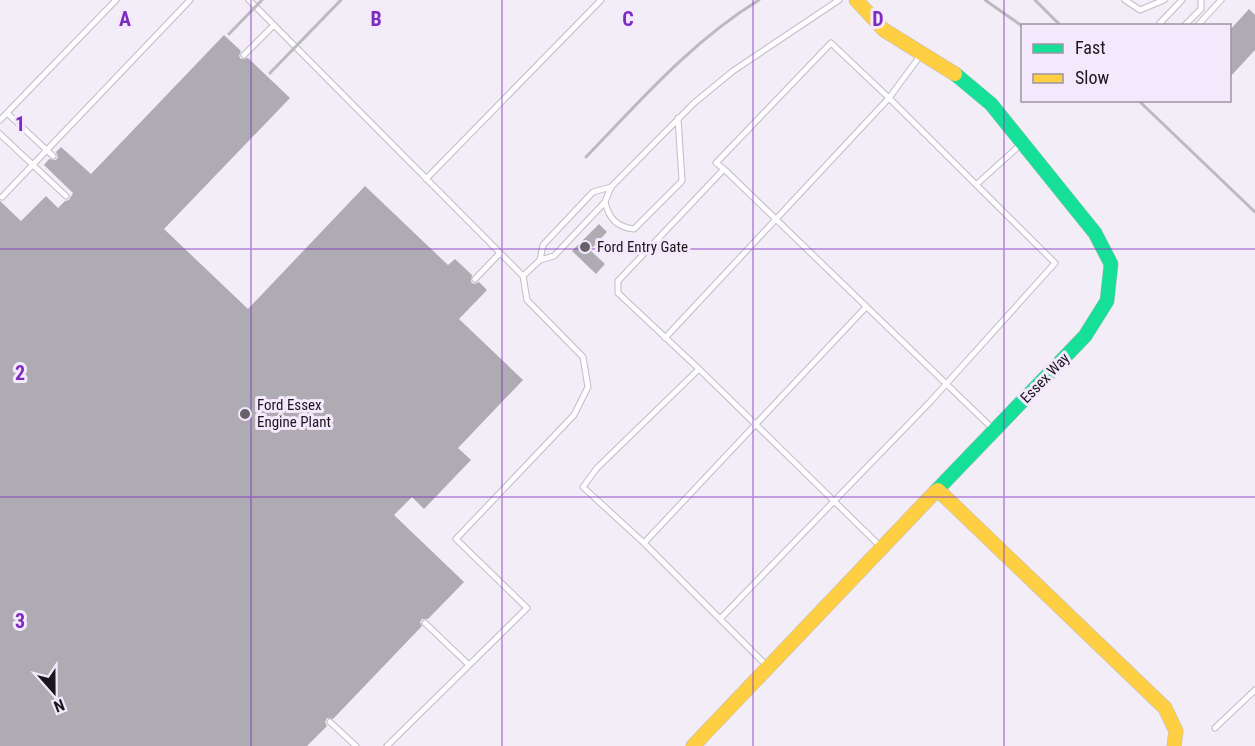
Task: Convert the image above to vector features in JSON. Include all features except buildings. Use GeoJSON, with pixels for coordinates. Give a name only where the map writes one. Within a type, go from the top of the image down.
{"type":"FeatureCollection","features":[{"type":"Feature","properties":{"kind":"street","name":"Essex Way"},"geometry":{"type":"LineString","coordinates":[[693,746],[1085,336],[1107,301],[1111,264],[1095,232],[991,104],[963,79],[884,30],[856,0]]}},
{"type":"Feature","properties":{"kind":"street"},"geometry":{"type":"LineString","coordinates":[[938,490],[1165,708],[1176,731],[1174,746]]}},
{"type":"Feature","properties":{"kind":"lane"},"geometry":{"type":"LineString","coordinates":[[0,120],[116,0]]}},
{"type":"Feature","properties":{"kind":"lane"},"geometry":{"type":"LineString","coordinates":[[2,197],[190,0]]}},
{"type":"Feature","properties":{"kind":"lane"},"geometry":{"type":"LineString","coordinates":[[249,0],[523,276],[527,300],[583,357],[588,387],[574,415],[456,539],[527,608],[387,746]]}},
{"type":"Feature","properties":{"kind":"lane"},"geometry":{"type":"LineString","coordinates":[[426,179],[601,0]]}},
{"type":"Feature","properties":{"kind":"lane"},"geometry":{"type":"LineString","coordinates":[[523,276],[540,260],[554,256],[604,202],[611,187],[694,103],[734,71],[839,0]]}},
{"type":"Feature","properties":{"kind":"lane"},"geometry":{"type":"LineString","coordinates":[[1125,0],[1140,10],[1164,0]]}},
{"type":"Feature","properties":{"kind":"lane"},"geometry":{"type":"LineString","coordinates":[[1162,24],[1160,22],[1182,0]]}},
{"type":"Feature","properties":{"kind":"lane"},"geometry":{"type":"LineString","coordinates":[[1186,24],[1201,9],[1201,0]]}},
{"type":"Feature","properties":{"kind":"lane"},"geometry":{"type":"LineString","coordinates":[[1199,24],[1221,0]]}},
{"type":"Feature","properties":{"kind":"lane"},"geometry":{"type":"LineString","coordinates":[[244,55],[274,25]]}},
{"type":"Feature","properties":{"kind":"lane"},"geometry":{"type":"LineString","coordinates":[[720,619],[947,384],[1055,263],[831,43],[717,163],[724,169],[866,307],[947,384],[994,430]]}},
{"type":"Feature","properties":{"kind":"lane"},"geometry":{"type":"LineString","coordinates":[[665,338],[889,98],[921,54]]}},
{"type":"Feature","properties":{"kind":"lane"},"geometry":{"type":"LineString","coordinates":[[7,113],[52,156]]}},
{"type":"Feature","properties":{"kind":"lane"},"geometry":{"type":"LineString","coordinates":[[604,202],[613,221],[623,227],[634,229],[682,181],[678,118]]}},
{"type":"Feature","properties":{"kind":"lane"},"geometry":{"type":"LineString","coordinates":[[0,134],[66,196]]}},
{"type":"Feature","properties":{"kind":"lane"},"geometry":{"type":"LineString","coordinates":[[977,184],[1022,143]]}},
{"type":"Feature","properties":{"kind":"lane"},"geometry":{"type":"LineString","coordinates":[[724,169],[618,281],[618,293],[882,548]]}},
{"type":"Feature","properties":{"kind":"lane"},"geometry":{"type":"LineString","coordinates":[[540,260],[543,245],[593,192],[611,187]]}},
{"type":"Feature","properties":{"kind":"lane"},"geometry":{"type":"LineString","coordinates":[[475,279],[500,253]]}},
{"type":"Feature","properties":{"kind":"lane"},"geometry":{"type":"LineString","coordinates":[[644,543],[866,307]]}},
{"type":"Feature","properties":{"kind":"lane"},"geometry":{"type":"LineString","coordinates":[[699,369],[597,468],[583,487],[644,543],[768,667]]}},
{"type":"Feature","properties":{"kind":"lane"},"geometry":{"type":"LineString","coordinates":[[425,623],[469,665]]}},
{"type":"Feature","properties":{"kind":"lane"},"geometry":{"type":"LineString","coordinates":[[1215,728],[1255,690]]}},
{"type":"Feature","properties":{"kind":"lane"},"geometry":{"type":"LineString","coordinates":[[330,722],[356,746]]}},
{"type":"Feature","properties":{"kind":"railway"},"geometry":{"type":"LineString","coordinates":[[229,34],[262,0]]}},
{"type":"Feature","properties":{"kind":"railway"},"geometry":{"type":"LineString","coordinates":[[270,73],[341,0]]}},
{"type":"Feature","properties":{"kind":"railway"},"geometry":{"type":"LineString","coordinates":[[586,157],[689,53],[711,34],[759,0]]}},
{"type":"Feature","properties":{"kind":"railway"},"geometry":{"type":"LineString","coordinates":[[985,0],[1021,25]]}},
{"type":"Feature","properties":{"kind":"railway"},"geometry":{"type":"LineString","coordinates":[[1035,0],[1059,24]]}},
{"type":"Feature","properties":{"kind":"railway"},"geometry":{"type":"LineString","coordinates":[[1140,102],[1255,212]]}},
{"type":"Feature","properties":{"kind":"traffic: fast"},"geometry":{"type":"LineString","coordinates":[[935,492],[1085,336],[1107,301],[1111,264],[1095,233],[991,104],[955,74]]}},
{"type":"Feature","properties":{"kind":"traffic: slow"},"geometry":{"type":"LineString","coordinates":[[856,0],[884,30],[955,74]]}},
{"type":"Feature","properties":{"kind":"traffic: slow"},"geometry":{"type":"LineString","coordinates":[[938,490],[1165,708],[1176,731],[1174,746]]}},
{"type":"Feature","properties":{"kind":"traffic: slow"},"geometry":{"type":"LineString","coordinates":[[693,746],[935,492]]}},
{"type":"Feature","properties":{"kind":"place","name":"Ford Entry Gate"},"geometry":{"type":"Point","coordinates":[585,247]}},
{"type":"Feature","properties":{"kind":"place","name":"Ford Essex Engine Plant"},"geometry":{"type":"Point","coordinates":[245,414]}}]}
